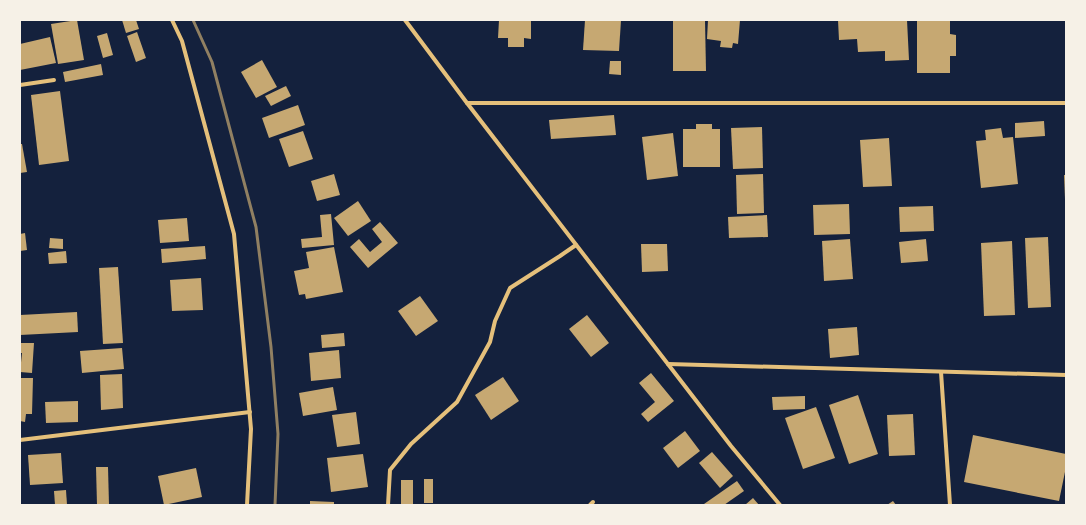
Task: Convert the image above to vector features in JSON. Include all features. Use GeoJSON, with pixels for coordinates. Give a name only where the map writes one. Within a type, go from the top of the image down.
{"type":"FeatureCollection","features":[{"type":"Feature","properties":{"kind":"street"},"geometry":{"type":"LineString","coordinates":[[172,20],[182,41],[234,234],[251,429],[247,505]]}},
{"type":"Feature","properties":{"kind":"street"},"geometry":{"type":"LineString","coordinates":[[406,20],[467,103],[576,245],[731,446],[780,505]]}},
{"type":"Feature","properties":{"kind":"street"},"geometry":{"type":"LineString","coordinates":[[20,85],[54,80]]}},
{"type":"Feature","properties":{"kind":"street"},"geometry":{"type":"LineString","coordinates":[[467,103],[1066,103]]}},
{"type":"Feature","properties":{"kind":"street"},"geometry":{"type":"LineString","coordinates":[[388,505],[390,470],[411,444],[457,402],[490,342],[495,320],[510,288],[576,245]]}},
{"type":"Feature","properties":{"kind":"street"},"geometry":{"type":"LineString","coordinates":[[668,364],[1066,375]]}},
{"type":"Feature","properties":{"kind":"street"},"geometry":{"type":"LineString","coordinates":[[941,372],[950,505]]}},
{"type":"Feature","properties":{"kind":"street"},"geometry":{"type":"LineString","coordinates":[[20,440],[250,412]]}},
{"type":"Feature","properties":{"kind":"building"},"geometry":{"type":"Polygon","coordinates":[[[77,20],[84,60],[58,64],[51,24],[77,20]]]}},
{"type":"Feature","properties":{"kind":"building"},"geometry":{"type":"Polygon","coordinates":[[[122,20],[136,20],[139,29],[126,33],[122,20]]]}},
{"type":"Feature","properties":{"kind":"building"},"geometry":{"type":"Polygon","coordinates":[[[499,20],[531,20],[531,39],[524,38],[524,47],[508,47],[508,38],[498,38],[499,20]]]}},
{"type":"Feature","properties":{"kind":"building"},"geometry":{"type":"Polygon","coordinates":[[[585,20],[621,20],[619,51],[583,50],[585,20]]]}},
{"type":"Feature","properties":{"kind":"building"},"geometry":{"type":"Polygon","coordinates":[[[673,20],[705,20],[706,71],[673,71],[673,20]]]}},
{"type":"Feature","properties":{"kind":"building"},"geometry":{"type":"Polygon","coordinates":[[[708,20],[740,20],[738,44],[733,43],[732,48],[720,47],[721,41],[707,39],[708,20]]]}},
{"type":"Feature","properties":{"kind":"building"},"geometry":{"type":"Polygon","coordinates":[[[838,20],[907,20],[909,60],[885,61],[885,51],[858,52],[857,39],[839,40],[838,20]]]}},
{"type":"Feature","properties":{"kind":"building"},"geometry":{"type":"Polygon","coordinates":[[[917,20],[950,20],[950,34],[956,35],[956,56],[950,56],[950,73],[917,73],[917,20]]]}},
{"type":"Feature","properties":{"kind":"building"},"geometry":{"type":"Polygon","coordinates":[[[137,32],[146,58],[136,62],[127,36],[137,32]]]}},
{"type":"Feature","properties":{"kind":"building"},"geometry":{"type":"Polygon","coordinates":[[[107,33],[113,55],[103,58],[97,36],[107,33]]]}},
{"type":"Feature","properties":{"kind":"building"},"geometry":{"type":"Polygon","coordinates":[[[50,37],[56,63],[20,70],[20,44],[50,37]]]}},
{"type":"Feature","properties":{"kind":"building"},"geometry":{"type":"Polygon","coordinates":[[[262,60],[277,87],[256,98],[241,72],[262,60]]]}},
{"type":"Feature","properties":{"kind":"building"},"geometry":{"type":"Polygon","coordinates":[[[610,61],[621,61],[621,75],[609,74],[610,61]]]}},
{"type":"Feature","properties":{"kind":"building"},"geometry":{"type":"Polygon","coordinates":[[[101,64],[103,75],[65,82],[63,72],[101,64]]]}},
{"type":"Feature","properties":{"kind":"building"},"geometry":{"type":"Polygon","coordinates":[[[286,86],[291,96],[271,106],[265,96],[286,86]]]}},
{"type":"Feature","properties":{"kind":"building"},"geometry":{"type":"Polygon","coordinates":[[[60,91],[69,161],[39,165],[31,95],[60,91]]]}},
{"type":"Feature","properties":{"kind":"building"},"geometry":{"type":"Polygon","coordinates":[[[298,105],[305,125],[269,138],[262,118],[298,105]]]}},
{"type":"Feature","properties":{"kind":"building"},"geometry":{"type":"Polygon","coordinates":[[[614,115],[616,135],[551,139],[549,120],[614,115]]]}},
{"type":"Feature","properties":{"kind":"building"},"geometry":{"type":"Polygon","coordinates":[[[1044,121],[1045,136],[1015,138],[1015,123],[1044,121]]]}},
{"type":"Feature","properties":{"kind":"building"},"geometry":{"type":"Polygon","coordinates":[[[696,124],[712,124],[712,129],[720,129],[720,167],[683,167],[683,129],[696,129],[696,124]]]}},
{"type":"Feature","properties":{"kind":"building"},"geometry":{"type":"Polygon","coordinates":[[[762,127],[763,168],[733,169],[731,128],[762,127]]]}},
{"type":"Feature","properties":{"kind":"building"},"geometry":{"type":"Polygon","coordinates":[[[1001,128],[1003,138],[1013,137],[1018,184],[981,188],[976,141],[986,140],[985,130],[1001,128]]]}},
{"type":"Feature","properties":{"kind":"building"},"geometry":{"type":"Polygon","coordinates":[[[303,131],[313,159],[289,167],[279,139],[303,131]]]}},
{"type":"Feature","properties":{"kind":"building"},"geometry":{"type":"Polygon","coordinates":[[[673,133],[678,176],[647,180],[642,137],[673,133]]]}},
{"type":"Feature","properties":{"kind":"building"},"geometry":{"type":"Polygon","coordinates":[[[889,138],[892,186],[863,187],[860,140],[889,138]]]}},
{"type":"Feature","properties":{"kind":"building"},"geometry":{"type":"Polygon","coordinates":[[[20,144],[22,144],[27,172],[20,173],[20,144]]]}},
{"type":"Feature","properties":{"kind":"building"},"geometry":{"type":"Polygon","coordinates":[[[334,174],[340,195],[317,201],[311,181],[334,174]]]}},
{"type":"Feature","properties":{"kind":"building"},"geometry":{"type":"Polygon","coordinates":[[[763,174],[764,213],[737,214],[736,175],[763,174]]]}},
{"type":"Feature","properties":{"kind":"building"},"geometry":{"type":"Polygon","coordinates":[[[1064,175],[1066,175],[1066,199],[1065,199],[1064,175]]]}},
{"type":"Feature","properties":{"kind":"building"},"geometry":{"type":"Polygon","coordinates":[[[358,201],[371,221],[348,236],[334,218],[358,201]]]}},
{"type":"Feature","properties":{"kind":"building"},"geometry":{"type":"Polygon","coordinates":[[[849,204],[850,234],[814,235],[813,205],[849,204]]]}},
{"type":"Feature","properties":{"kind":"building"},"geometry":{"type":"Polygon","coordinates":[[[933,206],[934,231],[900,232],[899,207],[933,206]]]}},
{"type":"Feature","properties":{"kind":"building"},"geometry":{"type":"Polygon","coordinates":[[[331,214],[334,245],[302,248],[301,239],[322,237],[320,215],[331,214]]]}},
{"type":"Feature","properties":{"kind":"building"},"geometry":{"type":"Polygon","coordinates":[[[767,215],[768,237],[729,238],[728,217],[767,215]]]}},
{"type":"Feature","properties":{"kind":"building"},"geometry":{"type":"Polygon","coordinates":[[[187,218],[189,241],[160,243],[158,220],[187,218]]]}},
{"type":"Feature","properties":{"kind":"building"},"geometry":{"type":"Polygon","coordinates":[[[380,222],[398,243],[368,268],[350,247],[359,239],[370,252],[382,242],[372,229],[380,222]]]}},
{"type":"Feature","properties":{"kind":"building"},"geometry":{"type":"Polygon","coordinates":[[[25,233],[27,250],[20,251],[20,234],[25,233]]]}},
{"type":"Feature","properties":{"kind":"building"},"geometry":{"type":"Polygon","coordinates":[[[1048,237],[1051,307],[1028,308],[1025,238],[1048,237]]]}},
{"type":"Feature","properties":{"kind":"building"},"geometry":{"type":"Polygon","coordinates":[[[50,238],[63,239],[63,249],[49,248],[50,238]]]}},
{"type":"Feature","properties":{"kind":"building"},"geometry":{"type":"Polygon","coordinates":[[[850,239],[853,279],[824,281],[822,241],[850,239]]]}},
{"type":"Feature","properties":{"kind":"building"},"geometry":{"type":"Polygon","coordinates":[[[926,239],[928,261],[901,263],[899,242],[926,239]]]}},
{"type":"Feature","properties":{"kind":"building"},"geometry":{"type":"Polygon","coordinates":[[[1012,241],[1015,315],[984,316],[981,243],[1012,241]]]}},
{"type":"Feature","properties":{"kind":"building"},"geometry":{"type":"Polygon","coordinates":[[[641,244],[667,244],[668,271],[642,272],[641,244]]]}},
{"type":"Feature","properties":{"kind":"building"},"geometry":{"type":"Polygon","coordinates":[[[205,246],[206,259],[162,263],[161,249],[205,246]]]}},
{"type":"Feature","properties":{"kind":"building"},"geometry":{"type":"Polygon","coordinates":[[[334,247],[343,292],[306,299],[305,294],[299,295],[294,271],[309,268],[306,252],[334,247]]]}},
{"type":"Feature","properties":{"kind":"building"},"geometry":{"type":"Polygon","coordinates":[[[66,251],[67,263],[49,264],[48,253],[66,251]]]}},
{"type":"Feature","properties":{"kind":"building"},"geometry":{"type":"Polygon","coordinates":[[[118,267],[123,343],[103,344],[99,268],[118,267]]]}},
{"type":"Feature","properties":{"kind":"building"},"geometry":{"type":"Polygon","coordinates":[[[201,278],[203,310],[172,311],[170,280],[201,278]]]}},
{"type":"Feature","properties":{"kind":"building"},"geometry":{"type":"Polygon","coordinates":[[[420,296],[438,321],[416,336],[398,311],[420,296]]]}},
{"type":"Feature","properties":{"kind":"building"},"geometry":{"type":"Polygon","coordinates":[[[77,312],[78,332],[20,335],[20,315],[77,312]]]}},
{"type":"Feature","properties":{"kind":"building"},"geometry":{"type":"Polygon","coordinates":[[[587,315],[609,343],[591,357],[569,329],[587,315]]]}},
{"type":"Feature","properties":{"kind":"building"},"geometry":{"type":"Polygon","coordinates":[[[857,327],[859,355],[830,358],[828,329],[857,327]]]}},
{"type":"Feature","properties":{"kind":"building"},"geometry":{"type":"Polygon","coordinates":[[[344,333],[345,346],[322,348],[321,335],[344,333]]]}},
{"type":"Feature","properties":{"kind":"building"},"geometry":{"type":"Polygon","coordinates":[[[20,343],[34,343],[32,373],[20,372],[22,353],[20,353],[20,343]]]}},
{"type":"Feature","properties":{"kind":"building"},"geometry":{"type":"Polygon","coordinates":[[[122,348],[124,369],[82,373],[80,351],[122,348]]]}},
{"type":"Feature","properties":{"kind":"building"},"geometry":{"type":"Polygon","coordinates":[[[339,350],[341,378],[311,381],[309,353],[339,350]]]}},
{"type":"Feature","properties":{"kind":"building"},"geometry":{"type":"Polygon","coordinates":[[[651,373],[674,401],[648,422],[641,414],[655,402],[639,383],[651,373]]]}},
{"type":"Feature","properties":{"kind":"building"},"geometry":{"type":"Polygon","coordinates":[[[122,374],[123,408],[101,410],[100,375],[122,374]]]}},
{"type":"Feature","properties":{"kind":"building"},"geometry":{"type":"Polygon","coordinates":[[[503,377],[519,401],[491,420],[475,395],[503,377]]]}},
{"type":"Feature","properties":{"kind":"building"},"geometry":{"type":"Polygon","coordinates":[[[20,378],[33,378],[32,414],[26,414],[25,422],[20,421],[20,378]]]}},
{"type":"Feature","properties":{"kind":"building"},"geometry":{"type":"Polygon","coordinates":[[[333,387],[337,410],[303,416],[299,393],[333,387]]]}},
{"type":"Feature","properties":{"kind":"building"},"geometry":{"type":"Polygon","coordinates":[[[858,395],[878,454],[849,464],[829,405],[858,395]]]}},
{"type":"Feature","properties":{"kind":"building"},"geometry":{"type":"Polygon","coordinates":[[[805,396],[805,409],[773,410],[772,397],[805,396]]]}},
{"type":"Feature","properties":{"kind":"building"},"geometry":{"type":"Polygon","coordinates":[[[78,401],[78,422],[46,423],[45,402],[78,401]]]}},
{"type":"Feature","properties":{"kind":"building"},"geometry":{"type":"Polygon","coordinates":[[[816,407],[835,458],[803,469],[785,418],[816,407]]]}},
{"type":"Feature","properties":{"kind":"building"},"geometry":{"type":"Polygon","coordinates":[[[356,412],[360,444],[337,447],[332,415],[356,412]]]}},
{"type":"Feature","properties":{"kind":"building"},"geometry":{"type":"Polygon","coordinates":[[[913,414],[915,455],[889,456],[887,415],[913,414]]]}},
{"type":"Feature","properties":{"kind":"building"},"geometry":{"type":"Polygon","coordinates":[[[685,431],[700,451],[678,468],[663,448],[685,431]]]}},
{"type":"Feature","properties":{"kind":"building"},"geometry":{"type":"Polygon","coordinates":[[[973,435],[1066,454],[1066,467],[1059,501],[964,482],[973,435]]]}},
{"type":"Feature","properties":{"kind":"building"},"geometry":{"type":"Polygon","coordinates":[[[712,452],[733,476],[720,488],[699,463],[712,452]]]}},
{"type":"Feature","properties":{"kind":"building"},"geometry":{"type":"Polygon","coordinates":[[[61,453],[63,483],[30,485],[28,455],[61,453]]]}},
{"type":"Feature","properties":{"kind":"building"},"geometry":{"type":"Polygon","coordinates":[[[363,454],[368,487],[331,492],[327,458],[363,454]]]}},
{"type":"Feature","properties":{"kind":"building"},"geometry":{"type":"Polygon","coordinates":[[[96,467],[108,467],[109,505],[97,505],[96,467]]]}},
{"type":"Feature","properties":{"kind":"building"},"geometry":{"type":"Polygon","coordinates":[[[196,468],[202,497],[164,505],[158,476],[196,468]]]}},
{"type":"Feature","properties":{"kind":"building"},"geometry":{"type":"Polygon","coordinates":[[[424,479],[433,479],[433,503],[424,503],[424,479]]]}},
{"type":"Feature","properties":{"kind":"building"},"geometry":{"type":"Polygon","coordinates":[[[401,480],[413,480],[413,505],[401,505],[401,480]]]}},
{"type":"Feature","properties":{"kind":"building"},"geometry":{"type":"Polygon","coordinates":[[[737,481],[744,491],[724,505],[704,504],[737,481]]]}},
{"type":"Feature","properties":{"kind":"building"},"geometry":{"type":"Polygon","coordinates":[[[66,490],[67,505],[55,505],[54,491],[66,490]]]}},
{"type":"Feature","properties":{"kind":"building"},"geometry":{"type":"Polygon","coordinates":[[[753,498],[759,505],[745,505],[753,498]]]}},
{"type":"Feature","properties":{"kind":"building"},"geometry":{"type":"Polygon","coordinates":[[[310,501],[334,502],[334,505],[310,505],[310,501]]]}},
{"type":"Feature","properties":{"kind":"building"},"geometry":{"type":"Polygon","coordinates":[[[893,501],[896,505],[887,505],[893,501]]]}},
{"type":"Feature","properties":{"kind":"railway"},"geometry":{"type":"LineString","coordinates":[[193,20],[212,62],[256,227],[271,347],[278,434],[275,505]]}}]}
